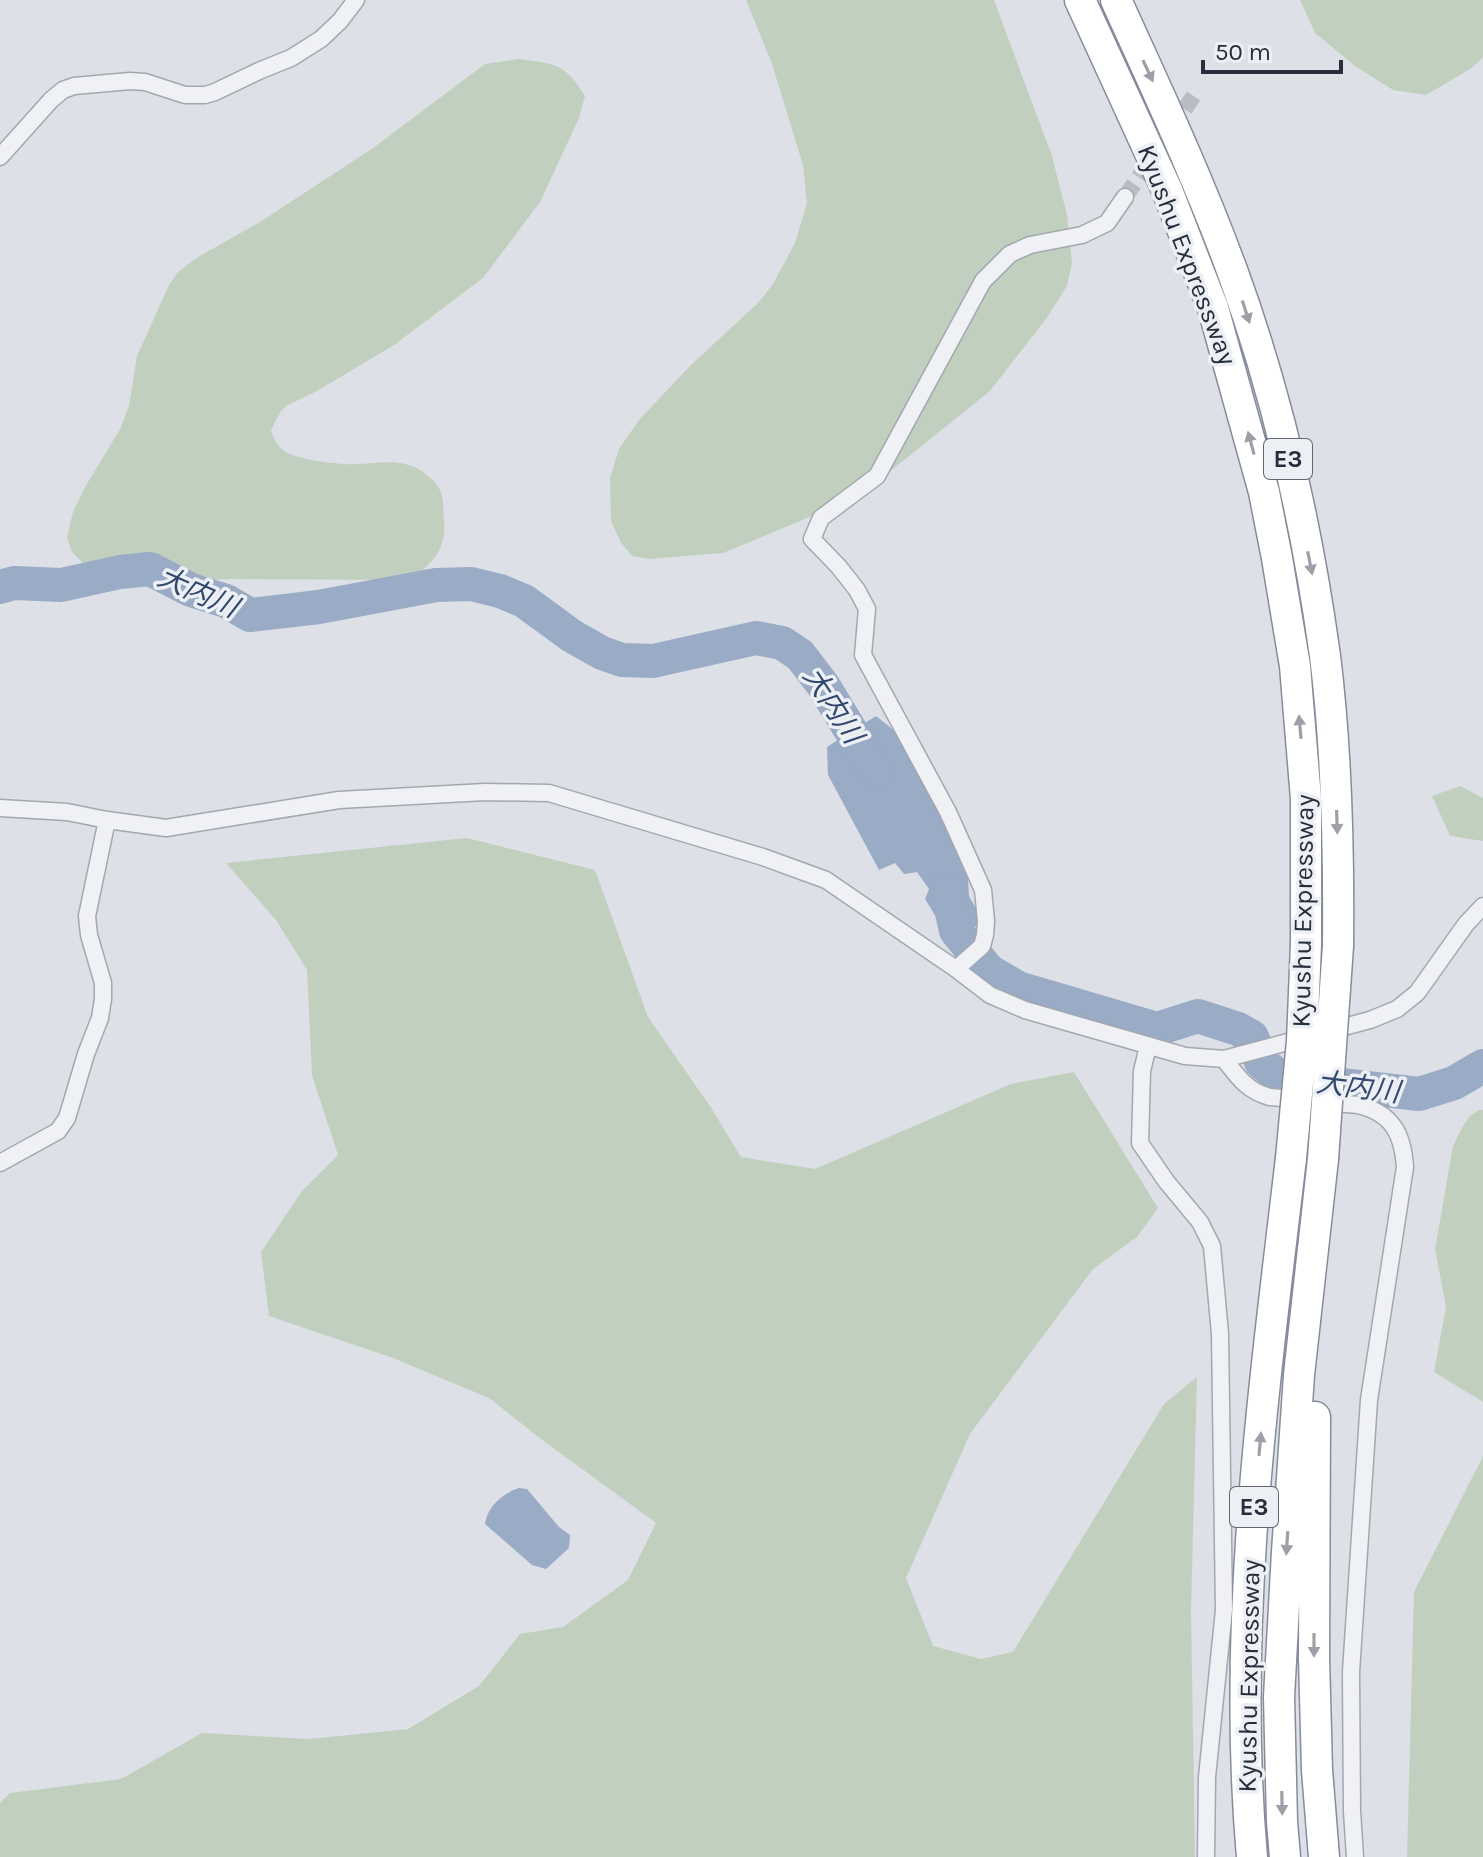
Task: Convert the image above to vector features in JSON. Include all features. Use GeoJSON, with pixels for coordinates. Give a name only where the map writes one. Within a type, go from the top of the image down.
{"type":"FeatureCollection","features":[{"type":"Feature","properties":{"kind":"highway","name":"Kyushu Expressway"},"geometry":{"type":"LineString","coordinates":[[1080,0],[1167,190],[1213,308],[1264,492],[1296,680],[1306,799],[1306,944],[1302,1041],[1250,1543],[1244,1673],[1247,1801],[1252,1857]]}},
{"type":"Feature","properties":{"kind":"highway","name":"Kyushu Expressway"},"geometry":{"type":"LineString","coordinates":[[1116,0],[1195,175],[1234,275],[1267,378],[1295,488],[1321,629],[1332,728],[1339,861],[1338,946],[1323,1159],[1299,1375],[1281,1653],[1279,1697],[1285,1857]]}},
{"type":"Feature","properties":{"kind":"highway"},"geometry":{"type":"LineString","coordinates":[[1319,1203],[1314,1658],[1317,1770],[1324,1857]]}},
{"type":"Feature","properties":{"kind":"street"},"geometry":{"type":"LineString","coordinates":[[0,157],[63,90],[74,86],[130,81],[145,82],[185,95],[215,92],[291,58],[321,39],[356,0]]}},
{"type":"Feature","properties":{"kind":"street"},"geometry":{"type":"LineString","coordinates":[[956,969],[982,946],[986,921],[983,890],[948,812],[863,655],[867,609],[839,567],[812,539],[821,518],[877,476],[983,281],[1010,254],[1030,245],[1082,235],[1107,223],[1125,197]]}},
{"type":"Feature","properties":{"kind":"street"},"geometry":{"type":"LineString","coordinates":[[0,808],[67,812],[166,828],[339,800],[485,792],[549,793],[763,857],[826,880],[990,995],[1025,1010],[1185,1056],[1224,1059],[1370,1020],[1397,1009],[1417,993],[1466,924],[1483,906]]}},
{"type":"Feature","properties":{"kind":"street"},"geometry":{"type":"LineString","coordinates":[[0,1163],[58,1131],[67,1118],[100,1018],[103,983],[89,935],[87,916],[107,820]]}},
{"type":"Feature","properties":{"kind":"street"},"geometry":{"type":"LineString","coordinates":[[1148,1046],[1142,1071],[1140,1143],[1200,1222],[1212,1246],[1220,1334],[1224,1610],[1207,1777],[1206,1857]]}},
{"type":"Feature","properties":{"kind":"street"},"geometry":{"type":"LineString","coordinates":[[1224,1059],[1256,1093],[1370,1108],[1392,1123],[1404,1154],[1405,1167],[1369,1400],[1351,1672],[1355,1857]]}},
{"type":"Feature","properties":{"kind":"green space"},"geometry":{"type":"Polygon","coordinates":[[[746,0],[994,0],[1052,156],[1067,215],[1072,263],[1067,286],[1046,319],[990,391],[858,497],[723,553],[649,559],[632,556],[621,543],[611,521],[610,478],[619,449],[639,420],[690,366],[759,302],[773,284],[795,243],[807,203],[803,165],[772,64],[746,0]]]}},
{"type":"Feature","properties":{"kind":"green space"},"geometry":{"type":"Polygon","coordinates":[[[1300,0],[1483,0],[1483,57],[1472,68],[1426,95],[1393,90],[1355,66],[1315,33],[1300,0]]]}},
{"type":"Feature","properties":{"kind":"green space"},"geometry":{"type":"Polygon","coordinates":[[[518,59],[558,67],[571,77],[585,96],[579,118],[540,202],[483,278],[394,345],[286,406],[271,430],[282,449],[296,456],[344,464],[404,464],[423,472],[438,487],[443,501],[443,541],[435,556],[408,580],[232,579],[114,584],[103,581],[72,552],[67,537],[73,512],[120,429],[129,406],[137,356],[178,272],[373,148],[485,64],[518,59]]]}},
{"type":"Feature","properties":{"kind":"green space"},"geometry":{"type":"Polygon","coordinates":[[[1460,786],[1483,798],[1483,841],[1450,836],[1432,796],[1460,786]]]}},
{"type":"Feature","properties":{"kind":"green space"},"geometry":{"type":"Polygon","coordinates":[[[467,838],[595,870],[648,1017],[712,1109],[741,1157],[815,1169],[1011,1084],[1074,1072],[1158,1208],[1137,1237],[1093,1269],[970,1434],[906,1578],[933,1646],[981,1659],[1013,1652],[1164,1404],[1197,1377],[1191,1610],[1195,1857],[0,1857],[0,1803],[10,1793],[121,1779],[202,1733],[309,1739],[408,1729],[479,1686],[520,1634],[563,1627],[628,1580],[656,1523],[489,1398],[393,1358],[269,1316],[261,1252],[302,1191],[338,1155],[312,1075],[307,970],[276,920],[226,863],[467,838]]]}},
{"type":"Feature","properties":{"kind":"green space"},"geometry":{"type":"Polygon","coordinates":[[[1483,1110],[1483,1402],[1434,1372],[1446,1307],[1435,1249],[1453,1146],[1470,1116],[1483,1110]]]}},
{"type":"Feature","properties":{"kind":"green space"},"geometry":{"type":"Polygon","coordinates":[[[1483,1456],[1483,1857],[1407,1857],[1414,1592],[1483,1456]]]}},
{"type":"Feature","properties":{"kind":"water"},"geometry":{"type":"Polygon","coordinates":[[[876,716],[901,736],[967,862],[969,896],[979,914],[980,926],[962,930],[950,940],[925,899],[929,889],[917,872],[904,874],[895,863],[879,870],[828,775],[827,747],[876,716]]]}},
{"type":"Feature","properties":{"kind":"water"},"geometry":{"type":"Polygon","coordinates":[[[519,1488],[527,1489],[559,1527],[570,1535],[569,1548],[546,1569],[532,1565],[485,1524],[497,1502],[519,1488]]]}},
{"type":"Feature","properties":{"kind":"waterway","name":"大内川"},"geometry":{"type":"LineString","coordinates":[[0,587],[14,583],[61,585],[150,569],[191,590],[226,601],[250,615],[319,607],[436,585],[471,584],[524,601],[572,636],[622,660],[653,661],[756,638],[782,643],[800,655],[823,685],[876,772]]}},
{"type":"Feature","properties":{"kind":"waterway","name":"大内川"},"geometry":{"type":"LineString","coordinates":[[947,889],[956,931],[989,971],[1018,988],[1157,1029],[1198,1016],[1238,1029],[1252,1037],[1261,1062],[1281,1078],[1419,1094],[1454,1083],[1483,1066]]}},
{"type":"Feature","properties":{"kind":"tunnel"},"geometry":{"type":"LineString","coordinates":[[1171,129],[1197,91]]}},
{"type":"Feature","properties":{"kind":"tunnel"},"geometry":{"type":"LineString","coordinates":[[1125,197],[1154,155]]}}]}
